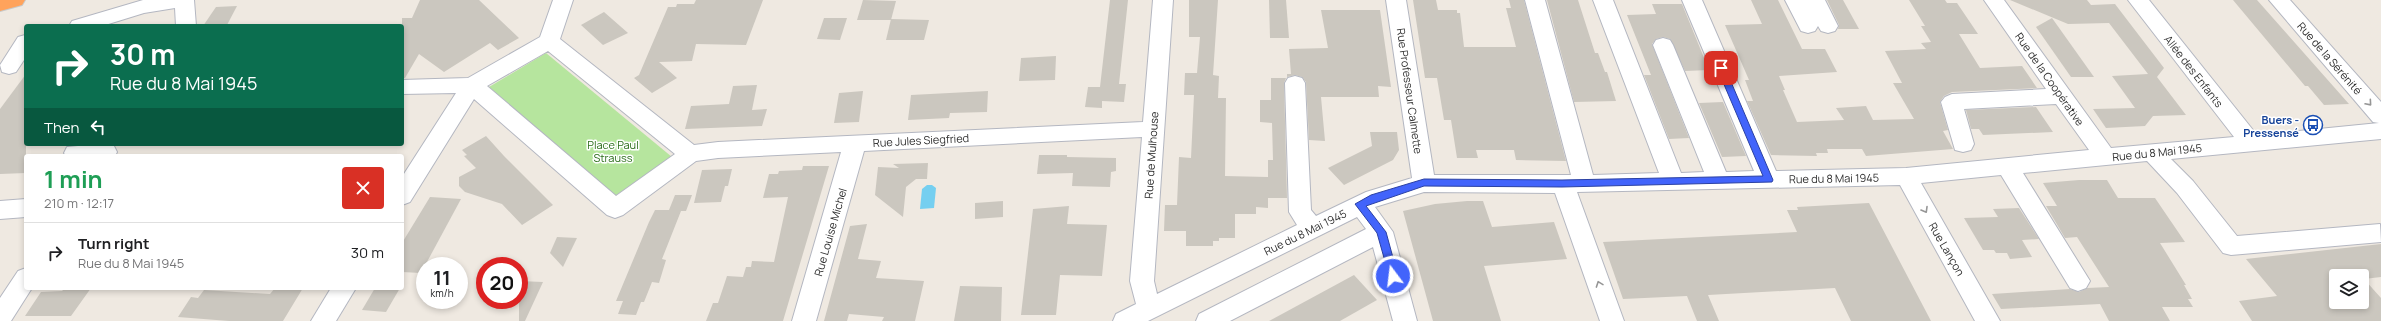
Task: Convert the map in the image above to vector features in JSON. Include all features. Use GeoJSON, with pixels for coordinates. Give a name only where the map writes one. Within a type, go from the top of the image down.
{"type":"FeatureCollection","features":[{"type":"Feature","properties":{"kind":"highway"},"geometry":{"type":"LineString","coordinates":[[0,4],[15,0]]}},
{"type":"Feature","properties":{"kind":"street"},"geometry":{"type":"LineString","coordinates":[[86,24],[143,7],[183,0],[186,24]]}},
{"type":"Feature","properties":{"kind":"street"},"geometry":{"type":"LineString","coordinates":[[404,193],[472,85],[549,41],[563,0]]}},
{"type":"Feature","properties":{"kind":"street","name":"Rue de Mulhouse"},"geometry":{"type":"LineString","coordinates":[[1149,309],[1142,281],[1162,0]]}},
{"type":"Feature","properties":{"kind":"street","name":"Rue Professeur Calmette"},"geometry":{"type":"LineString","coordinates":[[1396,0],[1424,183]]}},
{"type":"Feature","properties":{"kind":"street"},"geometry":{"type":"LineString","coordinates":[[1535,0],[1573,184],[1612,321]]}},
{"type":"Feature","properties":{"kind":"street"},"geometry":{"type":"LineString","coordinates":[[1603,0],[1674,182]]}},
{"type":"Feature","properties":{"kind":"street"},"geometry":{"type":"LineString","coordinates":[[1692,0],[1769,180]]}},
{"type":"Feature","properties":{"kind":"street"},"geometry":{"type":"LineString","coordinates":[[1795,0],[1808,26]]}},
{"type":"Feature","properties":{"kind":"street"},"geometry":{"type":"LineString","coordinates":[[1815,0],[1828,26]]}},
{"type":"Feature","properties":{"kind":"street","name":"Rue de la Coopérative"},"geometry":{"type":"LineString","coordinates":[[1994,0],[2105,157]]}},
{"type":"Feature","properties":{"kind":"street","name":"Allée des Enfants"},"geometry":{"type":"LineString","coordinates":[[2138,0],[2251,143]]}},
{"type":"Feature","properties":{"kind":"street","name":"Rue de la Sérénité"},"geometry":{"type":"LineString","coordinates":[[2279,0],[2381,116]]}},
{"type":"Feature","properties":{"kind":"street"},"geometry":{"type":"LineString","coordinates":[[404,87],[472,85],[615,209],[690,154],[549,41]]}},
{"type":"Feature","properties":{"kind":"street"},"geometry":{"type":"LineString","coordinates":[[0,50],[24,42]]}},
{"type":"Feature","properties":{"kind":"street"},"geometry":{"type":"LineString","coordinates":[[24,44],[9,67],[24,64]]}},
{"type":"Feature","properties":{"kind":"street"},"geometry":{"type":"LineString","coordinates":[[1663,46],[1719,181]]}},
{"type":"Feature","properties":{"kind":"street"},"geometry":{"type":"LineString","coordinates":[[1294,83],[1300,212],[1312,228]]}},
{"type":"Feature","properties":{"kind":"street"},"geometry":{"type":"LineString","coordinates":[[1964,144],[1952,102],[2061,96]]}},
{"type":"Feature","properties":{"kind":"street","name":"Rue Jules Siegfried"},"geometry":{"type":"LineString","coordinates":[[690,154],[718,150],[1153,129]]}},
{"type":"Feature","properties":{"kind":"street","name":"Rue du 8 Mai 1945"},"geometry":{"type":"LineString","coordinates":[[1125,321],[1360,204],[1374,198],[1424,183],[1573,184],[1906,176],[2381,131]]}},
{"type":"Feature","properties":{"kind":"street","name":"Rue Louise Michel"},"geometry":{"type":"LineString","coordinates":[[804,321],[855,143]]}},
{"type":"Feature","properties":{"kind":"street"},"geometry":{"type":"LineString","coordinates":[[76,151],[107,151]]}},
{"type":"Feature","properties":{"kind":"street"},"geometry":{"type":"LineString","coordinates":[[2151,152],[2185,187],[2231,246],[2380,233]]}},
{"type":"Feature","properties":{"kind":"street"},"geometry":{"type":"LineString","coordinates":[[2007,167],[2078,281]]}},
{"type":"Feature","properties":{"kind":"street","name":"Rue Lançon"},"geometry":{"type":"LineString","coordinates":[[1906,176],[1988,321]]}},
{"type":"Feature","properties":{"kind":"street"},"geometry":{"type":"LineString","coordinates":[[1360,204],[1381,232],[1405,321]]}},
{"type":"Feature","properties":{"kind":"street"},"geometry":{"type":"LineString","coordinates":[[0,210],[24,208]]}},
{"type":"Feature","properties":{"kind":"street"},"geometry":{"type":"LineString","coordinates":[[1208,321],[1381,232]]}},
{"type":"Feature","properties":{"kind":"street"},"geometry":{"type":"LineString","coordinates":[[0,318],[24,281]]}},
{"type":"Feature","properties":{"kind":"street"},"geometry":{"type":"LineString","coordinates":[[323,321],[343,290]]}},
{"type":"Feature","properties":{"kind":"green space","name":"Place Paul Strauss"},"geometry":{"type":"Polygon","coordinates":[[[546,53],[672,157],[615,196],[489,87],[546,53]]]}},
{"type":"Feature","properties":{"kind":"water"},"geometry":{"type":"Polygon","coordinates":[[[927,185],[932,185],[936,188],[934,208],[920,209],[922,189],[927,185]]]}},
{"type":"Feature","properties":{"kind":"building"},"geometry":{"type":"Polygon","coordinates":[[[420,0],[479,0],[519,38],[498,50],[490,43],[444,72],[419,54],[404,78],[404,24],[402,24],[402,18],[412,18],[420,0]]]}},
{"type":"Feature","properties":{"kind":"building"},"geometry":{"type":"Polygon","coordinates":[[[696,0],[763,0],[746,45],[696,44],[692,61],[659,62],[677,78],[652,93],[634,78],[639,75],[668,7],[676,7],[677,4],[694,4],[696,0]]]}},
{"type":"Feature","properties":{"kind":"building"},"geometry":{"type":"Polygon","coordinates":[[[863,0],[896,1],[891,20],[857,20],[863,0]]]}},
{"type":"Feature","properties":{"kind":"building"},"geometry":{"type":"Polygon","coordinates":[[[1110,0],[1128,0],[1119,84],[1126,84],[1124,102],[1102,101],[1102,108],[1085,107],[1088,87],[1100,87],[1110,0]]]}},
{"type":"Feature","properties":{"kind":"building"},"geometry":{"type":"Polygon","coordinates":[[[1189,0],[1218,0],[1213,75],[1219,76],[1218,98],[1226,98],[1225,176],[1268,177],[1268,160],[1273,160],[1272,123],[1260,122],[1260,100],[1271,100],[1271,78],[1286,78],[1284,83],[1287,198],[1268,198],[1268,208],[1256,207],[1256,214],[1235,214],[1235,238],[1219,238],[1219,241],[1213,241],[1213,246],[1186,246],[1186,231],[1164,231],[1165,205],[1177,205],[1179,157],[1191,158],[1194,95],[1184,95],[1185,73],[1197,73],[1200,37],[1189,37],[1189,0]]]}},
{"type":"Feature","properties":{"kind":"building"},"geometry":{"type":"Polygon","coordinates":[[[1269,0],[1286,0],[1289,38],[1270,38],[1269,0]]]}},
{"type":"Feature","properties":{"kind":"building"},"geometry":{"type":"Polygon","coordinates":[[[1413,0],[1436,0],[1438,10],[1457,10],[1457,13],[1460,13],[1464,47],[1516,47],[1506,8],[1511,8],[1509,0],[1524,0],[1566,161],[1516,160],[1514,150],[1476,150],[1478,158],[1457,158],[1451,120],[1444,120],[1437,78],[1425,78],[1413,0]]]}},
{"type":"Feature","properties":{"kind":"building"},"geometry":{"type":"Polygon","coordinates":[[[1547,0],[1578,0],[1595,53],[1598,53],[1605,72],[1607,72],[1616,101],[1574,102],[1547,0]]]}},
{"type":"Feature","properties":{"kind":"building"},"geometry":{"type":"Polygon","coordinates":[[[1751,0],[1778,0],[1802,49],[1825,49],[1837,72],[1779,76],[1785,90],[1783,90],[1797,122],[1844,120],[1836,108],[1866,106],[1873,120],[1914,119],[1893,83],[1902,83],[1885,51],[1926,49],[1921,43],[1931,42],[1921,26],[1925,26],[1909,0],[1945,0],[1947,3],[1957,3],[1978,34],[1959,34],[1980,68],[2022,66],[2037,88],[1952,92],[1944,96],[1940,102],[1948,130],[1943,131],[1953,149],[1866,156],[1862,149],[1827,149],[1828,153],[1816,153],[1817,156],[1771,155],[1747,101],[1753,101],[1745,80],[1749,80],[1725,25],[1762,24],[1751,0]]]}},
{"type":"Feature","properties":{"kind":"building"},"geometry":{"type":"Polygon","coordinates":[[[1827,0],[1843,0],[1859,29],[1838,29],[1839,25],[1827,0]]]}},
{"type":"Feature","properties":{"kind":"building"},"geometry":{"type":"Polygon","coordinates":[[[2010,0],[2087,0],[2091,5],[2115,4],[2164,68],[2157,77],[2186,115],[2153,116],[2145,126],[2106,128],[2093,109],[2135,108],[2112,76],[2148,74],[2109,23],[2068,24],[2010,0]]]}},
{"type":"Feature","properties":{"kind":"building"},"geometry":{"type":"Polygon","coordinates":[[[2233,0],[2257,0],[2349,104],[2324,105],[2308,86],[2305,86],[2233,0]]]}},
{"type":"Feature","properties":{"kind":"building"},"geometry":{"type":"Polygon","coordinates":[[[1652,4],[1682,4],[1709,70],[1685,71],[1670,39],[1663,37],[1656,39],[1652,44],[1689,138],[1669,139],[1644,75],[1651,75],[1627,15],[1656,14],[1652,4]]]}},
{"type":"Feature","properties":{"kind":"building"},"geometry":{"type":"Polygon","coordinates":[[[237,6],[228,24],[204,24],[216,7],[237,6]]]}},
{"type":"Feature","properties":{"kind":"building"},"geometry":{"type":"Polygon","coordinates":[[[1321,10],[1380,10],[1391,87],[1378,86],[1379,97],[1321,97],[1325,141],[1309,140],[1306,82],[1302,77],[1295,75],[1287,77],[1287,74],[1291,74],[1289,49],[1328,48],[1321,10]]]}},
{"type":"Feature","properties":{"kind":"building"},"geometry":{"type":"Polygon","coordinates":[[[604,12],[628,33],[603,45],[581,25],[604,12]]]}},
{"type":"Feature","properties":{"kind":"building"},"geometry":{"type":"Polygon","coordinates":[[[824,18],[847,18],[840,40],[817,39],[824,18]]]}},
{"type":"Feature","properties":{"kind":"building"},"geometry":{"type":"Polygon","coordinates":[[[2052,18],[2094,77],[2071,77],[2036,27],[2052,18]]]}},
{"type":"Feature","properties":{"kind":"building"},"geometry":{"type":"Polygon","coordinates":[[[891,19],[929,20],[924,40],[886,40],[891,19]]]}},
{"type":"Feature","properties":{"kind":"building"},"geometry":{"type":"Polygon","coordinates":[[[1056,56],[1055,80],[1019,81],[1021,58],[1056,56]]]}},
{"type":"Feature","properties":{"kind":"building"},"geometry":{"type":"Polygon","coordinates":[[[24,77],[24,146],[26,146],[26,154],[24,154],[24,173],[0,174],[0,109],[24,77]]]}},
{"type":"Feature","properties":{"kind":"building"},"geometry":{"type":"Polygon","coordinates":[[[757,85],[752,110],[767,109],[762,126],[685,129],[691,106],[729,104],[733,86],[757,85]]]}},
{"type":"Feature","properties":{"kind":"building"},"geometry":{"type":"Polygon","coordinates":[[[863,91],[859,122],[834,123],[839,93],[863,91]]]}},
{"type":"Feature","properties":{"kind":"building"},"geometry":{"type":"Polygon","coordinates":[[[988,91],[987,112],[950,113],[949,118],[908,120],[911,95],[988,91]]]}},
{"type":"Feature","properties":{"kind":"building"},"geometry":{"type":"Polygon","coordinates":[[[1723,102],[1746,156],[1722,157],[1699,103],[1723,102]]]}},
{"type":"Feature","properties":{"kind":"building"},"geometry":{"type":"Polygon","coordinates":[[[2036,107],[2053,132],[1983,135],[1979,129],[1971,129],[1966,110],[2036,107]]]}},
{"type":"Feature","properties":{"kind":"building"},"geometry":{"type":"Polygon","coordinates":[[[1370,132],[1397,132],[1399,150],[1393,160],[1344,185],[1328,168],[1372,146],[1370,132]]]}},
{"type":"Feature","properties":{"kind":"building"},"geometry":{"type":"Polygon","coordinates":[[[486,136],[553,205],[522,225],[502,204],[465,192],[459,186],[459,177],[476,168],[464,156],[467,155],[462,150],[486,136]]]}},
{"type":"Feature","properties":{"kind":"building"},"geometry":{"type":"Polygon","coordinates":[[[1039,155],[1116,158],[1116,171],[1111,172],[1110,187],[1072,186],[1073,173],[1037,174],[1039,155]]]}},
{"type":"Feature","properties":{"kind":"building"},"geometry":{"type":"Polygon","coordinates":[[[928,163],[927,179],[916,179],[906,187],[903,217],[875,195],[878,167],[899,168],[893,164],[928,163]]]}},
{"type":"Feature","properties":{"kind":"building"},"geometry":{"type":"Polygon","coordinates":[[[803,166],[829,166],[783,321],[706,321],[713,303],[718,303],[727,276],[743,277],[746,267],[751,267],[752,261],[774,262],[788,197],[763,198],[769,174],[778,174],[779,171],[802,170],[803,166]]]}},
{"type":"Feature","properties":{"kind":"building"},"geometry":{"type":"Polygon","coordinates":[[[732,169],[728,186],[725,186],[721,202],[694,203],[702,170],[732,169]]]}},
{"type":"Feature","properties":{"kind":"building"},"geometry":{"type":"Polygon","coordinates":[[[2079,180],[2107,180],[2118,198],[2155,198],[2185,242],[2160,243],[2186,285],[2184,285],[2192,299],[2188,299],[2193,307],[2162,307],[2170,321],[2109,321],[2100,304],[2001,309],[1992,294],[2070,289],[2079,292],[2087,288],[2109,287],[2077,237],[2065,238],[2046,206],[2057,206],[2043,183],[2079,180]]]}},
{"type":"Feature","properties":{"kind":"building"},"geometry":{"type":"Polygon","coordinates":[[[675,195],[692,195],[686,211],[681,211],[662,259],[666,260],[659,283],[652,282],[644,302],[641,302],[636,315],[618,314],[623,301],[616,301],[649,222],[655,210],[669,210],[675,195]]]}},
{"type":"Feature","properties":{"kind":"building"},"geometry":{"type":"Polygon","coordinates":[[[430,197],[461,199],[430,257],[416,257],[416,273],[404,272],[404,240],[430,197]]]}},
{"type":"Feature","properties":{"kind":"building"},"geometry":{"type":"Polygon","coordinates":[[[1003,201],[1003,217],[975,219],[975,203],[1003,201]]]}},
{"type":"Feature","properties":{"kind":"building"},"geometry":{"type":"Polygon","coordinates":[[[1483,201],[1492,227],[1554,222],[1567,259],[1484,266],[1501,321],[1433,321],[1403,211],[1435,204],[1483,201]]]}},
{"type":"Feature","properties":{"kind":"building"},"geometry":{"type":"Polygon","coordinates":[[[1869,203],[1931,321],[1851,321],[1835,288],[1708,295],[1719,321],[1697,321],[1687,296],[1623,299],[1603,242],[1797,232],[1787,210],[1798,210],[1797,207],[1869,203]]]}},
{"type":"Feature","properties":{"kind":"building"},"geometry":{"type":"Polygon","coordinates":[[[1069,206],[1067,224],[1107,225],[1102,276],[1060,275],[1056,315],[1021,315],[1033,209],[1069,206]]]}},
{"type":"Feature","properties":{"kind":"building"},"geometry":{"type":"Polygon","coordinates":[[[2019,208],[2039,239],[2022,240],[2032,257],[2010,259],[2007,253],[1996,253],[1994,250],[1983,250],[1964,218],[1998,217],[1993,209],[2019,208]]]}},
{"type":"Feature","properties":{"kind":"building"},"geometry":{"type":"Polygon","coordinates":[[[867,224],[858,259],[881,261],[876,278],[924,281],[915,321],[882,321],[884,317],[849,314],[847,321],[824,321],[850,226],[867,224]]]}},
{"type":"Feature","properties":{"kind":"building"},"geometry":{"type":"Polygon","coordinates":[[[557,237],[577,238],[563,267],[550,253],[557,237]]]}},
{"type":"Feature","properties":{"kind":"building"},"geometry":{"type":"Polygon","coordinates":[[[2381,244],[2381,277],[2369,278],[2369,269],[2329,269],[2329,309],[2369,309],[2369,285],[2381,298],[2381,321],[2252,321],[2239,301],[2277,296],[2246,259],[2381,244]]]}},
{"type":"Feature","properties":{"kind":"building"},"geometry":{"type":"Polygon","coordinates":[[[1354,275],[1377,300],[1340,321],[1269,321],[1354,275]]]}},
{"type":"Feature","properties":{"kind":"building"},"geometry":{"type":"Polygon","coordinates":[[[528,281],[543,282],[525,321],[519,321],[519,309],[528,309],[528,281]]]}},
{"type":"Feature","properties":{"kind":"building"},"geometry":{"type":"Polygon","coordinates":[[[960,286],[1002,287],[1001,321],[954,321],[960,286]]]}},
{"type":"Feature","properties":{"kind":"building"},"geometry":{"type":"Polygon","coordinates":[[[90,290],[71,316],[25,316],[41,292],[90,290]]]}},
{"type":"Feature","properties":{"kind":"building"},"geometry":{"type":"Polygon","coordinates":[[[204,290],[270,294],[273,290],[302,290],[283,321],[229,321],[178,317],[191,297],[198,298],[204,290]]]}},
{"type":"Feature","properties":{"kind":"building"},"geometry":{"type":"Polygon","coordinates":[[[374,290],[399,290],[386,312],[362,310],[374,290]]]}},
{"type":"Feature","properties":{"kind":"place","name":"Buers - Pressensé"},"geometry":{"type":"Point","coordinates":[2313,125]}},
{"type":"Feature","properties":{"kind":"route"},"geometry":{"type":"LineString","coordinates":[[1393,276],[1381,232],[1360,204],[1374,198],[1424,183],[1562,184],[1769,180],[1721,68]]}}]}
